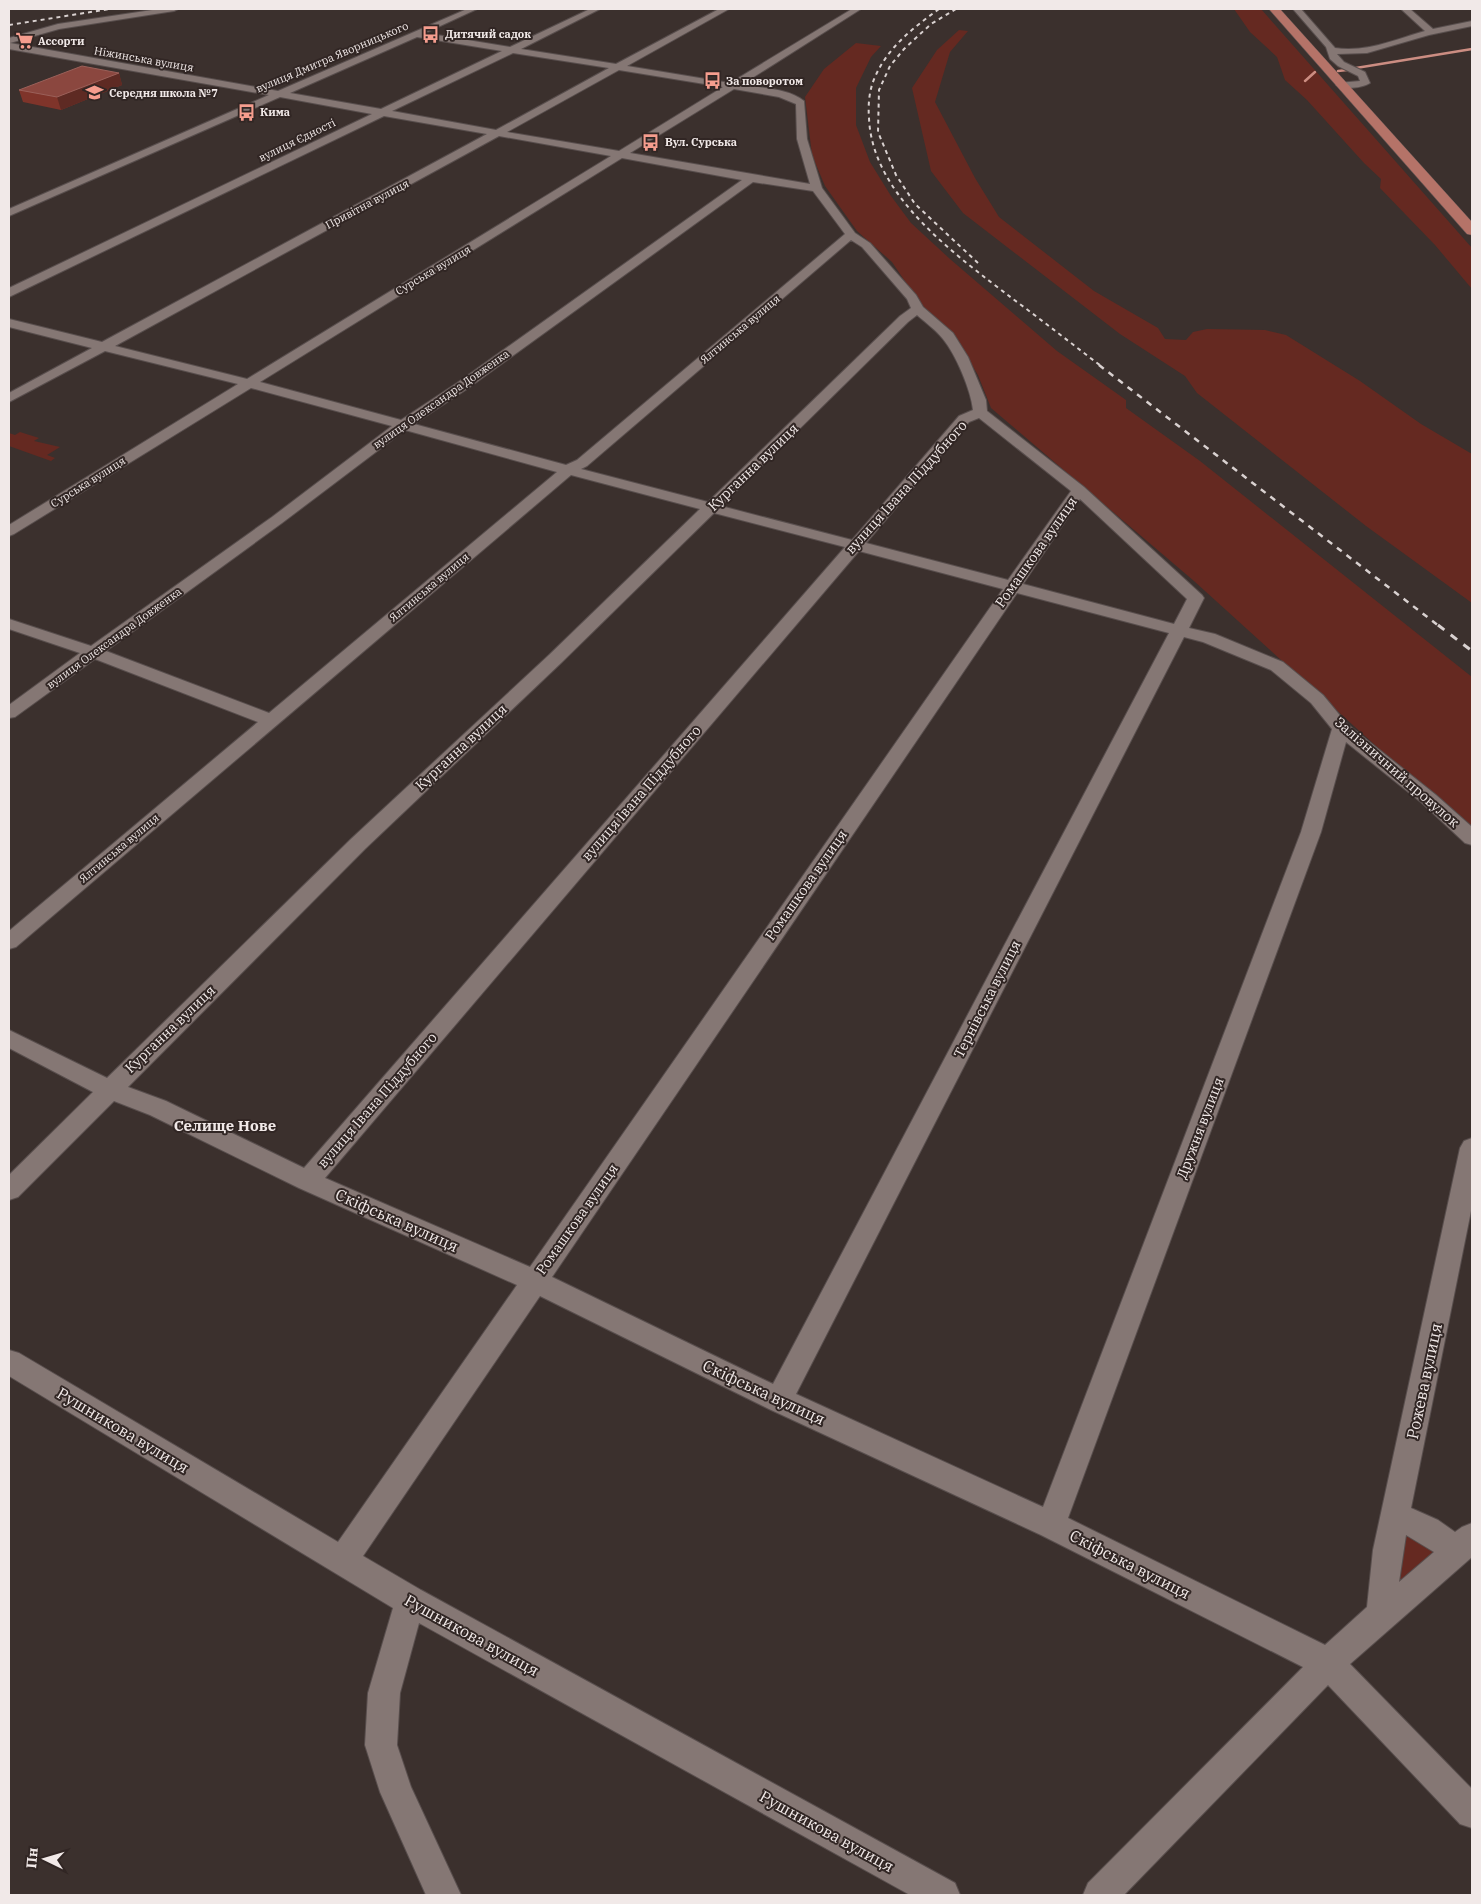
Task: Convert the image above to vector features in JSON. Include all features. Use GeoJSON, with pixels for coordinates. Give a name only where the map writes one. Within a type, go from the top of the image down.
{"type":"FeatureCollection","features":[{"type":"Feature","properties":{"kind":"main road"},"geometry":{"type":"LineString","coordinates":[[1274,9],[1472,231]]}},
{"type":"Feature","properties":{"kind":"street"},"geometry":{"type":"LineString","coordinates":[[9,41],[58,27],[174,9]]}},
{"type":"Feature","properties":{"kind":"street","name":"вулиця Дмитра Яворницького"},"geometry":{"type":"LineString","coordinates":[[9,213],[473,9]]}},
{"type":"Feature","properties":{"kind":"street","name":"вулиця Єдності"},"geometry":{"type":"LineString","coordinates":[[9,294],[596,9]]}},
{"type":"Feature","properties":{"kind":"street","name":"Привітна вулиця"},"geometry":{"type":"LineString","coordinates":[[9,398],[725,9]]}},
{"type":"Feature","properties":{"kind":"street","name":"Сурська вулиця"},"geometry":{"type":"LineString","coordinates":[[9,531],[857,9]]}},
{"type":"Feature","properties":{"kind":"street"},"geometry":{"type":"LineString","coordinates":[[1297,9],[1318,31],[1331,50],[1333,57],[1362,74],[1365,80],[1365,83],[1341,85]]}},
{"type":"Feature","properties":{"kind":"street"},"geometry":{"type":"LineString","coordinates":[[1405,9],[1432,32]]}},
{"type":"Feature","properties":{"kind":"street"},"geometry":{"type":"LineString","coordinates":[[1331,50],[1361,51],[1432,32],[1472,24]]}},
{"type":"Feature","properties":{"kind":"street"},"geometry":{"type":"LineString","coordinates":[[415,34],[781,94],[796,99],[801,103],[802,139],[817,188],[850,236],[866,245],[912,298],[918,309],[948,336],[960,357],[979,400],[980,412],[1079,490]]}},
{"type":"Feature","properties":{"kind":"street","name":"Ніжинська вулиця"},"geometry":{"type":"LineString","coordinates":[[9,46],[275,95],[384,111],[497,134],[751,178]]}},
{"type":"Feature","properties":{"kind":"street"},"geometry":{"type":"LineString","coordinates":[[751,178],[817,188]]}},
{"type":"Feature","properties":{"kind":"street","name":"вулиця Олександра Довженка"},"geometry":{"type":"LineString","coordinates":[[9,713],[277,520],[403,425],[462,386],[751,178]]}},
{"type":"Feature","properties":{"kind":"street","name":"Ялтинська вулиця"},"geometry":{"type":"LineString","coordinates":[[9,942],[270,720],[568,470],[582,463],[850,236]]}},
{"type":"Feature","properties":{"kind":"street","name":"Курганна вулиця"},"geometry":{"type":"LineString","coordinates":[[9,1190],[358,844],[555,659],[904,319],[918,309]]}},
{"type":"Feature","properties":{"kind":"street","name":"Залізничний провулок"},"geometry":{"type":"LineString","coordinates":[[9,323],[248,383],[568,470],[855,544],[1011,588],[1209,638],[1277,666],[1316,699],[1341,728],[1429,799],[1472,838]]}},
{"type":"Feature","properties":{"kind":"street","name":"вулиця Івана Піддубного"},"geometry":{"type":"LineString","coordinates":[[308,1181],[964,419],[980,412]]}},
{"type":"Feature","properties":{"kind":"street","name":"Ромашкова вулиця"},"geometry":{"type":"LineString","coordinates":[[534,1281],[1079,490]]}},
{"type":"Feature","properties":{"kind":"street","name":"Тернівська вулиця"},"geometry":{"type":"LineString","coordinates":[[779,1400],[1196,598],[1079,490]]}},
{"type":"Feature","properties":{"kind":"street"},"geometry":{"type":"LineString","coordinates":[[9,624],[93,652],[270,720]]}},
{"type":"Feature","properties":{"kind":"street","name":"Дружня вулиця"},"geometry":{"type":"LineString","coordinates":[[1051,1525],[1311,832],[1341,728]]}},
{"type":"Feature","properties":{"kind":"street","name":"Скіфська вулиця"},"geometry":{"type":"LineString","coordinates":[[9,1038],[108,1090],[158,1108],[308,1181],[534,1281],[779,1400],[1051,1525],[1328,1663],[1472,1812]]}},
{"type":"Feature","properties":{"kind":"street","name":"Рожева вулиця"},"geometry":{"type":"LineString","coordinates":[[1382,1614],[1388,1550],[1472,1148]]}},
{"type":"Feature","properties":{"kind":"street"},"geometry":{"type":"LineString","coordinates":[[343,1560],[534,1281]]}},
{"type":"Feature","properties":{"kind":"street","name":"Рушникова вулиця"},"geometry":{"type":"LineString","coordinates":[[9,1362],[410,1601],[943,1895]]}},
{"type":"Feature","properties":{"kind":"street"},"geometry":{"type":"LineString","coordinates":[[1396,1516],[1441,1538],[1449,1545],[1463,1545]]}},
{"type":"Feature","properties":{"kind":"street"},"geometry":{"type":"LineString","coordinates":[[1100,1895],[1328,1663],[1463,1545]]}},
{"type":"Feature","properties":{"kind":"street"},"geometry":{"type":"LineString","coordinates":[[410,1601],[384,1693],[381,1745],[396,1792],[444,1895]]}},
{"type":"Feature","properties":{"kind":"shaded area"},"geometry":{"type":"Polygon","coordinates":[[[1234,9],[1261,9],[1472,248],[1472,289],[1435,245],[1380,188],[1381,179],[1307,100],[1285,80],[1277,57],[1250,32],[1234,9]]]}},
{"type":"Feature","properties":{"kind":"shaded area"},"geometry":{"type":"Polygon","coordinates":[[[959,30],[968,31],[950,52],[935,102],[975,178],[999,217],[1094,291],[1158,328],[1165,339],[1186,340],[1193,332],[1207,329],[1265,330],[1286,335],[1360,381],[1421,424],[1472,454],[1472,603],[1366,526],[1197,393],[1185,376],[1120,334],[963,213],[931,171],[912,88],[937,50],[959,30]]]}},
{"type":"Feature","properties":{"kind":"shaded area"},"geometry":{"type":"Polygon","coordinates":[[[856,43],[881,46],[871,57],[856,88],[856,125],[870,162],[891,196],[911,223],[1057,351],[1126,400],[1126,408],[1200,461],[1472,677],[1472,833],[1194,581],[991,408],[978,375],[953,334],[923,308],[892,262],[857,231],[825,186],[812,155],[805,97],[824,69],[856,43]]]}},
{"type":"Feature","properties":{"kind":"shaded area"},"geometry":{"type":"Polygon","coordinates":[[[20,432],[39,438],[34,441],[60,447],[47,455],[55,458],[51,461],[9,446],[9,433],[15,435],[20,432]]]}},
{"type":"Feature","properties":{"kind":"shaded area"},"geometry":{"type":"Polygon","coordinates":[[[1403,1533],[1439,1548],[1395,1592],[1403,1533]]]}},
{"type":"Feature","properties":{"kind":"building"},"geometry":{"type":"Polygon","coordinates":[[[82,66],[119,73],[57,97],[19,90],[82,66]]]}},
{"type":"Feature","properties":{"kind":"waterway"},"geometry":{"type":"LineString","coordinates":[[1356,68],[1472,49]]}},
{"type":"Feature","properties":{"kind":"waterway"},"geometry":{"type":"LineString","coordinates":[[1338,71],[1347,70]]}},
{"type":"Feature","properties":{"kind":"waterway"},"geometry":{"type":"LineString","coordinates":[[1305,81],[1315,72]]}},
{"type":"Feature","properties":{"kind":"railway"},"geometry":{"type":"LineString","coordinates":[[9,25],[110,9]]}},
{"type":"Feature","properties":{"kind":"railway"},"geometry":{"type":"LineString","coordinates":[[939,9],[894,47],[880,66],[871,87],[869,118],[874,146],[885,173],[901,198],[921,222],[967,264],[1101,366]]}},
{"type":"Feature","properties":{"kind":"railway"},"geometry":{"type":"LineString","coordinates":[[956,9],[931,24],[904,49],[890,66],[879,90],[878,132],[896,175],[915,204],[979,264]]}},
{"type":"Feature","properties":{"kind":"railway"},"geometry":{"type":"LineString","coordinates":[[1099,365],[1439,626]]}},
{"type":"Feature","properties":{"kind":"railway"},"geometry":{"type":"LineString","coordinates":[[1438,625],[1472,651]]}},
{"type":"Feature","properties":{"kind":"place","name":"Дитячий садок"},"geometry":{"type":"Point","coordinates":[431,34]}},
{"type":"Feature","properties":{"kind":"place","name":"Ассорти"},"geometry":{"type":"Point","coordinates":[24,41]}},
{"type":"Feature","properties":{"kind":"place","name":"За поворотом"},"geometry":{"type":"Point","coordinates":[712,81]}},
{"type":"Feature","properties":{"kind":"place","name":"Середня школа №7"},"geometry":{"type":"Point","coordinates":[95,93]}},
{"type":"Feature","properties":{"kind":"place","name":"Кима"},"geometry":{"type":"Point","coordinates":[246,112]}},
{"type":"Feature","properties":{"kind":"place","name":"Вул. Сурська"},"geometry":{"type":"Point","coordinates":[651,142]}},
{"type":"Feature","properties":{"kind":"district","name":"Селище Нове"},"geometry":{"type":"Point","coordinates":[225,1125]}}]}
